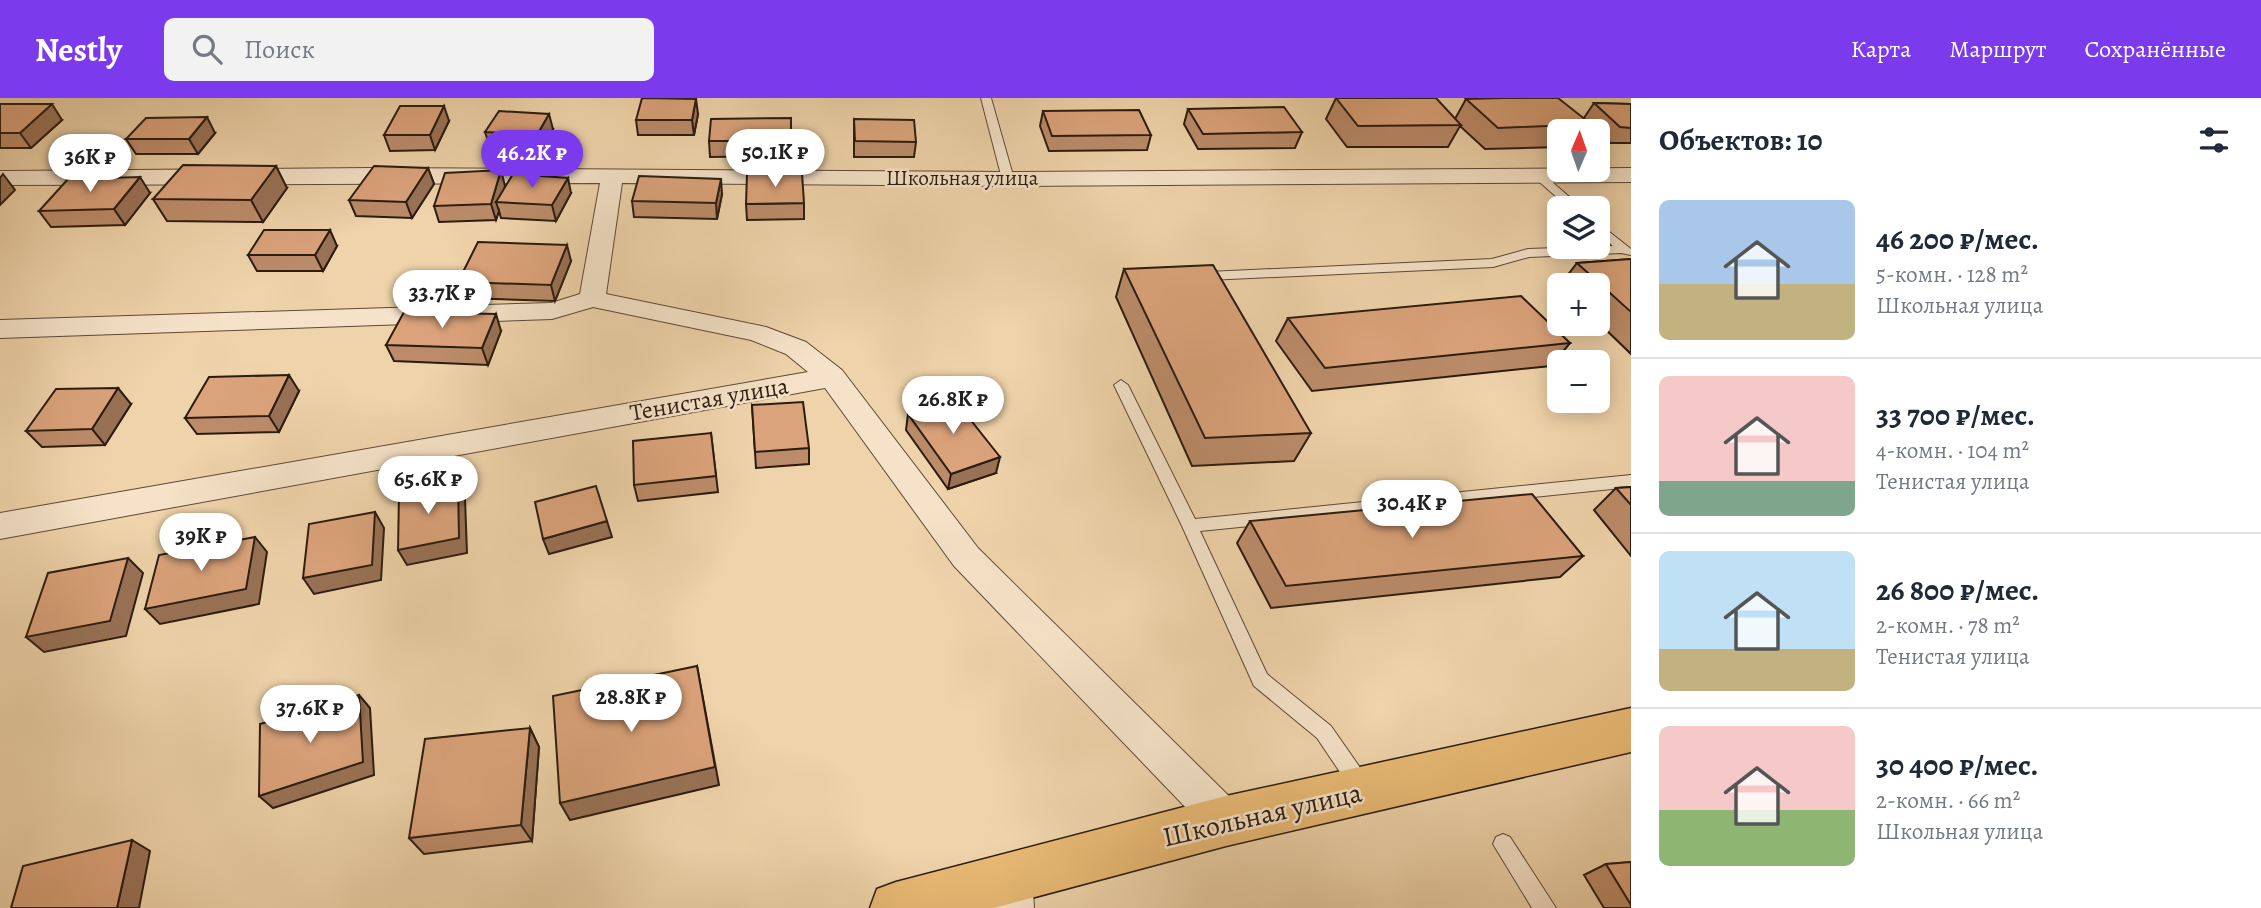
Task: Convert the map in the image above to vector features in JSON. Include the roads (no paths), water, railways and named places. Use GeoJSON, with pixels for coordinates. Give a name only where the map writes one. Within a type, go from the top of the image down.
{"type":"FeatureCollection","features":[{"type":"Feature","properties":{"kind":"main road","name":"Школьная улица"},"geometry":{"type":"LineString","coordinates":[[896,908],[1011,892],[1226,821],[1631,730]]}},
{"type":"Feature","properties":{"kind":"street","name":"Школьная улица"},"geometry":{"type":"LineString","coordinates":[[0,178],[1008,179],[1631,175]]}},
{"type":"Feature","properties":{"kind":"street"},"geometry":{"type":"LineString","coordinates":[[592,299],[612,177]]}},
{"type":"Feature","properties":{"kind":"street"},"geometry":{"type":"LineString","coordinates":[[0,329],[552,311],[592,299],[757,334],[796,348],[832,377],[966,557],[1226,821]]}},
{"type":"Feature","properties":{"kind":"street","name":"Тенистая улица"},"geometry":{"type":"LineString","coordinates":[[0,526],[832,377]]}},
{"type":"Feature","properties":{"kind":"lane"},"geometry":{"type":"LineString","coordinates":[[986,98],[1008,179]]}},
{"type":"Feature","properties":{"kind":"lane"},"geometry":{"type":"LineString","coordinates":[[1539,176],[1562,196]]}},
{"type":"Feature","properties":{"kind":"lane"},"geometry":{"type":"LineString","coordinates":[[1610,238],[1627,253]]}},
{"type":"Feature","properties":{"kind":"lane"},"geometry":{"type":"LineString","coordinates":[[1208,276],[1493,263],[1528,253],[1627,253]]}},
{"type":"Feature","properties":{"kind":"lane"},"geometry":{"type":"LineString","coordinates":[[1121,385],[1190,526],[1260,680],[1324,732],[1364,791]]}},
{"type":"Feature","properties":{"kind":"lane"},"geometry":{"type":"LineString","coordinates":[[1190,526],[1631,481]]}},
{"type":"Feature","properties":{"kind":"lane"},"geometry":{"type":"LineString","coordinates":[[1503,844],[1545,908]]}}]}
